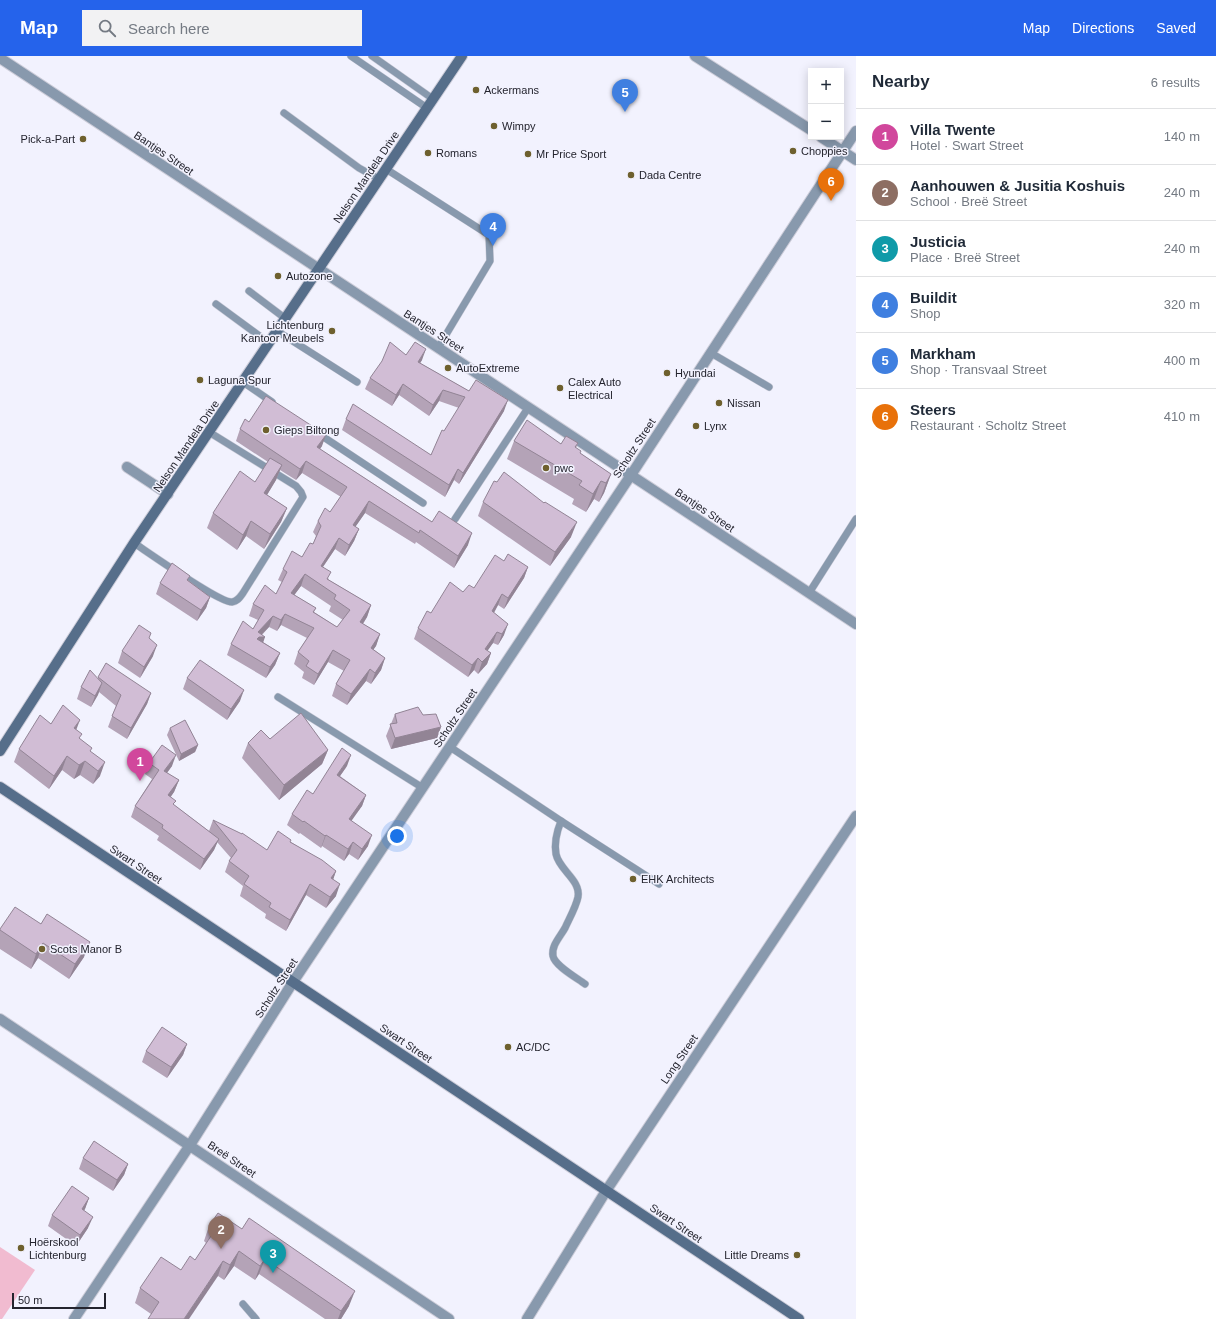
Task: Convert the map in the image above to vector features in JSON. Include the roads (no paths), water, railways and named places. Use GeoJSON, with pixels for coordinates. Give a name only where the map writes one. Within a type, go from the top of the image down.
{"type":"FeatureCollection","features":[{"type":"Feature","properties":{"kind":"main road","name":"Nelson Mandela Drive"},"geometry":{"type":"LineString","coordinates":[[0,751],[134,543],[462,56]]}},
{"type":"Feature","properties":{"kind":"main road","name":"Swart Street"},"geometry":{"type":"LineString","coordinates":[[0,787],[799,1319]]}},
{"type":"Feature","properties":{"kind":"street"},"geometry":{"type":"LineString","coordinates":[[695,56],[808,128]]}},
{"type":"Feature","properties":{"kind":"street","name":"Bantjes Street"},"geometry":{"type":"LineString","coordinates":[[0,58],[856,624]]}},
{"type":"Feature","properties":{"kind":"street","name":"Scholtz Street"},"geometry":{"type":"LineString","coordinates":[[74,1319],[190,1145],[293,982],[631,475],[856,131]]}},
{"type":"Feature","properties":{"kind":"street"},"geometry":{"type":"LineString","coordinates":[[826,140],[856,160]]}},
{"type":"Feature","properties":{"kind":"street"},"geometry":{"type":"LineString","coordinates":[[127,467],[168,494]]}},
{"type":"Feature","properties":{"kind":"street","name":"Long Street"},"geometry":{"type":"LineString","coordinates":[[527,1319],[606,1191],[856,816]]}},
{"type":"Feature","properties":{"kind":"street","name":"Breë Street"},"geometry":{"type":"LineString","coordinates":[[0,1019],[449,1319]]}},
{"type":"Feature","properties":{"kind":"lane"},"geometry":{"type":"LineString","coordinates":[[351,56],[427,108]]}},
{"type":"Feature","properties":{"kind":"lane"},"geometry":{"type":"LineString","coordinates":[[372,56],[433,99]]}},
{"type":"Feature","properties":{"kind":"lane"},"geometry":{"type":"LineString","coordinates":[[284,113],[359,168],[379,179]]}},
{"type":"Feature","properties":{"kind":"lane"},"geometry":{"type":"LineString","coordinates":[[386,169],[489,235],[490,261],[438,348]]}},
{"type":"Feature","properties":{"kind":"lane"},"geometry":{"type":"LineString","coordinates":[[249,291],[286,319]]}},
{"type":"Feature","properties":{"kind":"lane"},"geometry":{"type":"LineString","coordinates":[[216,304],[269,343]]}},
{"type":"Feature","properties":{"kind":"lane"},"geometry":{"type":"LineString","coordinates":[[277,331],[357,382]]}},
{"type":"Feature","properties":{"kind":"lane"},"geometry":{"type":"LineString","coordinates":[[711,353],[769,387]]}},
{"type":"Feature","properties":{"kind":"lane"},"geometry":{"type":"LineString","coordinates":[[243,382],[280,407]]}},
{"type":"Feature","properties":{"kind":"lane"},"geometry":{"type":"LineString","coordinates":[[455,519],[528,408]]}},
{"type":"Feature","properties":{"kind":"lane"},"geometry":{"type":"LineString","coordinates":[[311,429],[423,503]]}},
{"type":"Feature","properties":{"kind":"lane"},"geometry":{"type":"LineString","coordinates":[[134,543],[207,591],[226,601],[231,602],[238,600],[303,497],[296,486],[210,432]]}},
{"type":"Feature","properties":{"kind":"lane"},"geometry":{"type":"LineString","coordinates":[[809,593],[856,519]]}},
{"type":"Feature","properties":{"kind":"lane"},"geometry":{"type":"LineString","coordinates":[[278,697],[423,788]]}},
{"type":"Feature","properties":{"kind":"lane"},"geometry":{"type":"LineString","coordinates":[[450,747],[659,884]]}},
{"type":"Feature","properties":{"kind":"lane"},"geometry":{"type":"LineString","coordinates":[[561,821],[557,833],[556,855],[575,884],[578,896],[568,920],[557,940],[553,956],[561,968],[585,984]]}},
{"type":"Feature","properties":{"kind":"lane"},"geometry":{"type":"LineString","coordinates":[[243,1304],[256,1319]]}},
{"type":"Feature","properties":{"kind":"place","name":"Ackermans"},"geometry":{"type":"Point","coordinates":[476,90]}},
{"type":"Feature","properties":{"kind":"place","name":"Markham"},"geometry":{"type":"Point","coordinates":[625,112]}},
{"type":"Feature","properties":{"kind":"place","name":"Wimpy"},"geometry":{"type":"Point","coordinates":[494,126]}},
{"type":"Feature","properties":{"kind":"place","name":"Pick-a-Part"},"geometry":{"type":"Point","coordinates":[83,139]}},
{"type":"Feature","properties":{"kind":"place","name":"Choppies"},"geometry":{"type":"Point","coordinates":[793,151]}},
{"type":"Feature","properties":{"kind":"place","name":"Romans"},"geometry":{"type":"Point","coordinates":[428,153]}},
{"type":"Feature","properties":{"kind":"place","name":"Mr Price Sport"},"geometry":{"type":"Point","coordinates":[528,154]}},
{"type":"Feature","properties":{"kind":"place","name":"Dada Centre"},"geometry":{"type":"Point","coordinates":[631,175]}},
{"type":"Feature","properties":{"kind":"place","name":"Steers"},"geometry":{"type":"Point","coordinates":[831,201]}},
{"type":"Feature","properties":{"kind":"place","name":"Buildit"},"geometry":{"type":"Point","coordinates":[493,246]}},
{"type":"Feature","properties":{"kind":"place","name":"Autozone"},"geometry":{"type":"Point","coordinates":[278,276]}},
{"type":"Feature","properties":{"kind":"place","name":"Lichtenburg Kantoor Meubels"},"geometry":{"type":"Point","coordinates":[332,331]}},
{"type":"Feature","properties":{"kind":"place","name":"AutoExtreme"},"geometry":{"type":"Point","coordinates":[448,368]}},
{"type":"Feature","properties":{"kind":"place","name":"Hyundai"},"geometry":{"type":"Point","coordinates":[667,373]}},
{"type":"Feature","properties":{"kind":"place","name":"Laguna Spur"},"geometry":{"type":"Point","coordinates":[200,380]}},
{"type":"Feature","properties":{"kind":"place","name":"Calex Auto Electrical"},"geometry":{"type":"Point","coordinates":[560,388]}},
{"type":"Feature","properties":{"kind":"place","name":"Nissan"},"geometry":{"type":"Point","coordinates":[719,403]}},
{"type":"Feature","properties":{"kind":"place","name":"Lynx"},"geometry":{"type":"Point","coordinates":[696,426]}},
{"type":"Feature","properties":{"kind":"place","name":"Gieps Biltong"},"geometry":{"type":"Point","coordinates":[266,430]}},
{"type":"Feature","properties":{"kind":"place","name":"pwc"},"geometry":{"type":"Point","coordinates":[546,468]}},
{"type":"Feature","properties":{"kind":"place","name":"Villa Twente"},"geometry":{"type":"Point","coordinates":[140,781]}},
{"type":"Feature","properties":{"kind":"place","name":"EHK Architects"},"geometry":{"type":"Point","coordinates":[633,879]}},
{"type":"Feature","properties":{"kind":"place","name":"Scots Manor B"},"geometry":{"type":"Point","coordinates":[42,949]}},
{"type":"Feature","properties":{"kind":"place","name":"AC/DC"},"geometry":{"type":"Point","coordinates":[508,1047]}},
{"type":"Feature","properties":{"kind":"place","name":"Hoërskool Lichtenburg"},"geometry":{"type":"Point","coordinates":[21,1248]}},
{"type":"Feature","properties":{"kind":"place","name":"Aanhouwen & Jusitia Koshuis"},"geometry":{"type":"Point","coordinates":[221,1249]}},
{"type":"Feature","properties":{"kind":"place","name":"Little Dreams"},"geometry":{"type":"Point","coordinates":[797,1255]}},
{"type":"Feature","properties":{"kind":"place","name":"Justicia"},"geometry":{"type":"Point","coordinates":[273,1273]}}]}
